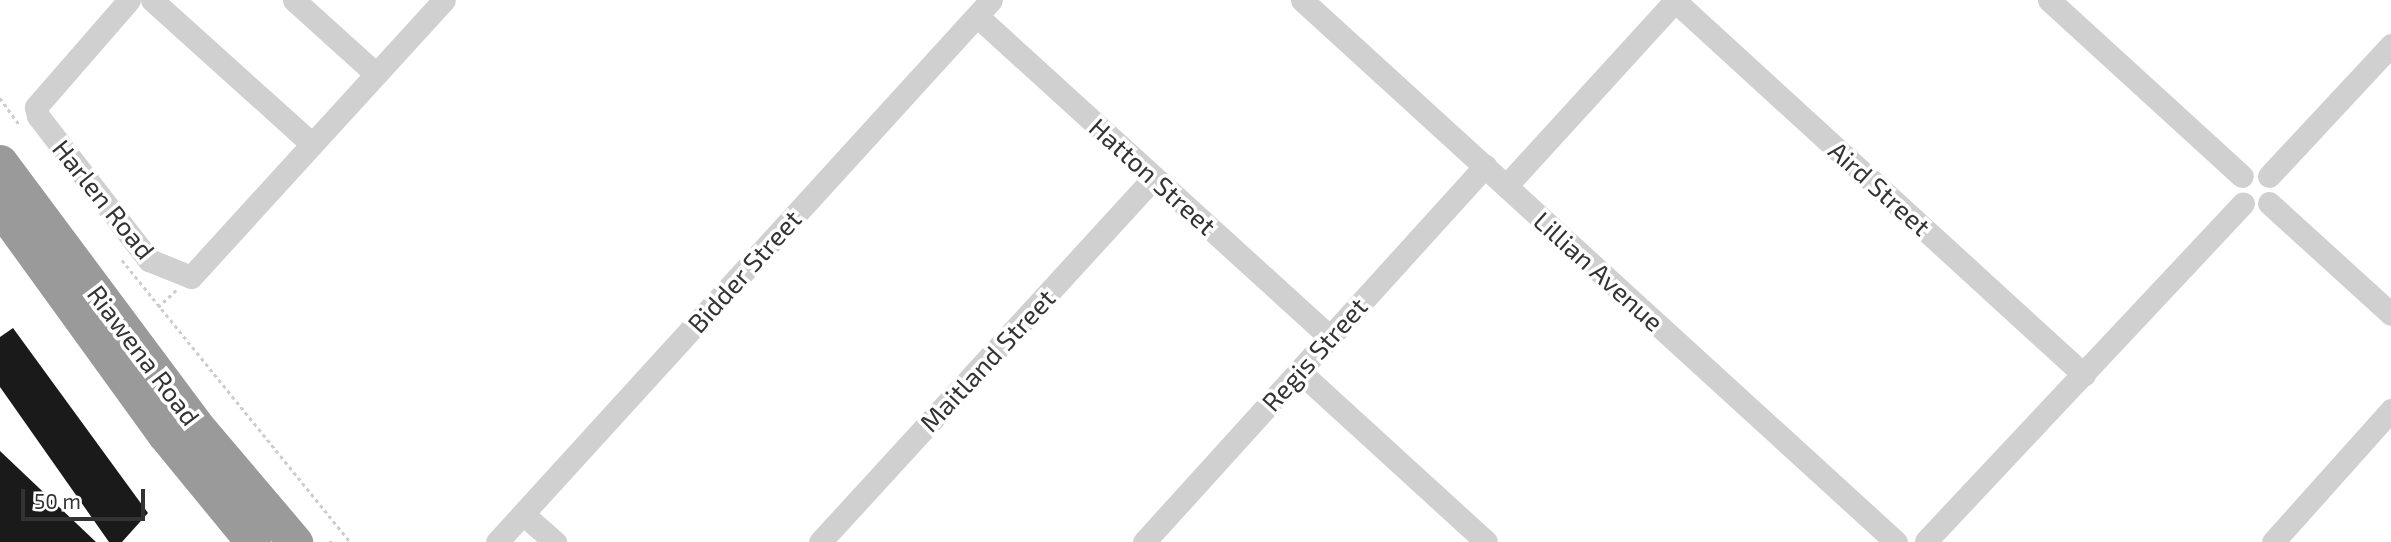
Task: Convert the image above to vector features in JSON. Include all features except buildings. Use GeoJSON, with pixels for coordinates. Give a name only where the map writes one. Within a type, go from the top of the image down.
{"type":"FeatureCollection","features":[{"type":"Feature","properties":{"kind":"highway","name":"Riawena Road"},"geometry":{"type":"LineString","coordinates":[[0,162],[195,424],[295,542]]}},
{"type":"Feature","properties":{"kind":"highway","name":"Riawena Road"},"geometry":{"type":"LineString","coordinates":[[0,207],[165,435],[253,542]]}},
{"type":"Feature","properties":{"kind":"street","name":"Harlen Road"},"geometry":{"type":"LineString","coordinates":[[129,0],[36,107],[38,116],[149,260],[191,276],[444,0]]}},
{"type":"Feature","properties":{"kind":"street"},"geometry":{"type":"LineString","coordinates":[[152,0],[312,144]]}},
{"type":"Feature","properties":{"kind":"street"},"geometry":{"type":"LineString","coordinates":[[294,0],[376,74]]}},
{"type":"Feature","properties":{"kind":"street","name":"Lillian Avenue"},"geometry":{"type":"LineString","coordinates":[[1301,0],[1897,542]]}},
{"type":"Feature","properties":{"kind":"street"},"geometry":{"type":"LineString","coordinates":[[2049,0],[2242,176]]}},
{"type":"Feature","properties":{"kind":"street"},"geometry":{"type":"LineString","coordinates":[[1506,186],[1676,1]]}},
{"type":"Feature","properties":{"kind":"street","name":"Aird Street"},"geometry":{"type":"LineString","coordinates":[[1676,1],[2084,374]]}},
{"type":"Feature","properties":{"kind":"street","name":"Hatton Street"},"geometry":{"type":"LineString","coordinates":[[984,8],[1154,178],[1330,337]]}},
{"type":"Feature","properties":{"kind":"street","name":"Bidder Street"},"geometry":{"type":"LineString","coordinates":[[497,542],[984,8]]}},
{"type":"Feature","properties":{"kind":"street"},"geometry":{"type":"LineString","coordinates":[[2269,176],[2391,45]]}},
{"type":"Feature","properties":{"kind":"street","name":"Regis Street"},"geometry":{"type":"LineString","coordinates":[[1144,542],[1485,166]]}},
{"type":"Feature","properties":{"kind":"street"},"geometry":{"type":"LineString","coordinates":[[2252,170],[2269,176],[2274,187],[2269,203],[2259,209],[2243,204],[2236,187],[2242,176],[2252,170]]}},
{"type":"Feature","properties":{"kind":"street","name":"Maitland Street"},"geometry":{"type":"LineString","coordinates":[[820,542],[1154,178]]}},
{"type":"Feature","properties":{"kind":"street"},"geometry":{"type":"LineString","coordinates":[[2269,203],[2391,314]]}},
{"type":"Feature","properties":{"kind":"street"},"geometry":{"type":"LineString","coordinates":[[1897,542],[1914,536],[1926,542],[2243,204]]}},
{"type":"Feature","properties":{"kind":"street"},"geometry":{"type":"LineString","coordinates":[[1299,372],[1486,542]]}},
{"type":"Feature","properties":{"kind":"street"},"geometry":{"type":"LineString","coordinates":[[2273,542],[2391,410]]}},
{"type":"Feature","properties":{"kind":"street"},"geometry":{"type":"LineString","coordinates":[[523,514],[555,542]]}},
{"type":"Feature","properties":{"kind":"path"},"geometry":{"type":"LineString","coordinates":[[0,99],[25,131]]}},
{"type":"Feature","properties":{"kind":"path"},"geometry":{"type":"LineString","coordinates":[[116,252],[350,542]]}},
{"type":"Feature","properties":{"kind":"path"},"geometry":{"type":"LineString","coordinates":[[329,542],[335,542]]}}]}
